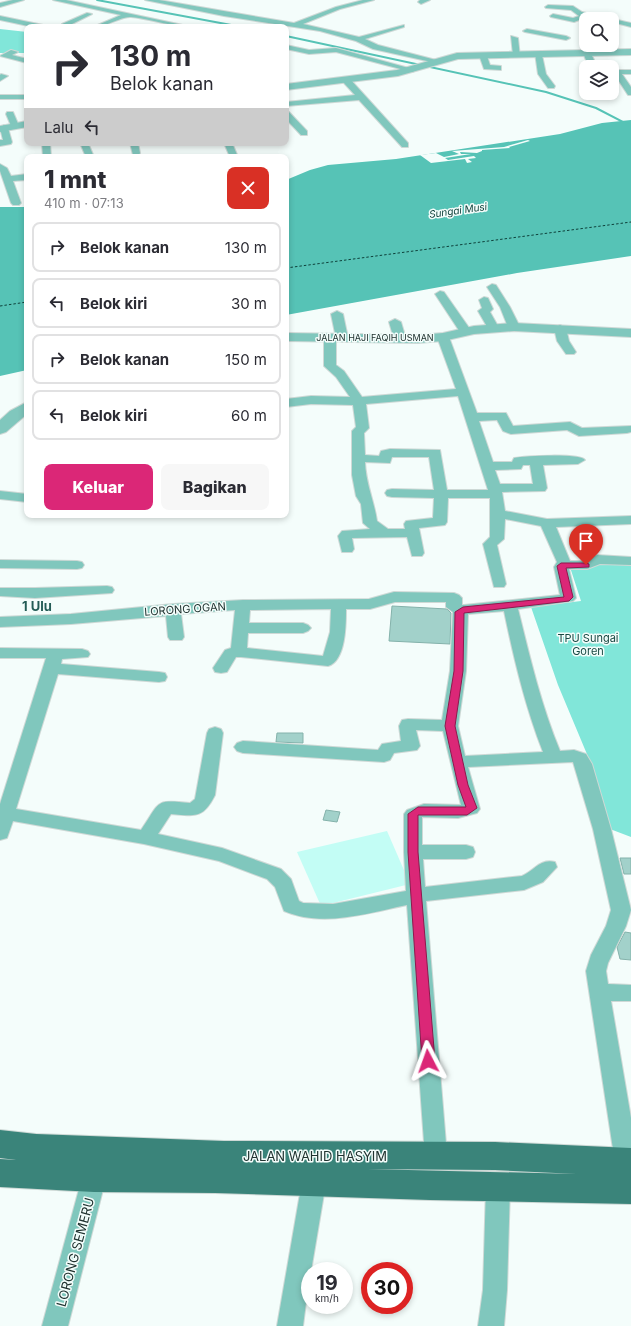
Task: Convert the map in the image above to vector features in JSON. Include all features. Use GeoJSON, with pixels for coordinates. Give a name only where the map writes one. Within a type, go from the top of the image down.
{"type":"FeatureCollection","features":[{"type":"Feature","properties":{"kind":"highway","name":"JALAN WAHID HASYIM"},"geometry":{"type":"LineString","coordinates":[[0,1144],[36,1148],[216,1155],[495,1156],[630,1171]]}},
{"type":"Feature","properties":{"kind":"highway","name":"JALAN WAHID HASYIM"},"geometry":{"type":"LineString","coordinates":[[0,1173],[94,1178],[215,1179],[498,1187],[630,1171]]}},
{"type":"Feature","properties":{"kind":"street"},"geometry":{"type":"LineString","coordinates":[[0,5],[21,0]]}},
{"type":"Feature","properties":{"kind":"street"},"geometry":{"type":"LineString","coordinates":[[56,0],[88,10]]}},
{"type":"Feature","properties":{"kind":"street"},"geometry":{"type":"LineString","coordinates":[[148,0],[289,24]]}},
{"type":"Feature","properties":{"kind":"street"},"geometry":{"type":"LineString","coordinates":[[289,28],[338,8],[366,0]]}},
{"type":"Feature","properties":{"kind":"street"},"geometry":{"type":"LineString","coordinates":[[191,8],[205,3]]}},
{"type":"Feature","properties":{"kind":"street"},"geometry":{"type":"LineString","coordinates":[[548,7],[573,8],[579,13]]}},
{"type":"Feature","properties":{"kind":"street"},"geometry":{"type":"LineString","coordinates":[[75,10],[88,10],[128,15],[173,24]]}},
{"type":"Feature","properties":{"kind":"street"},"geometry":{"type":"LineString","coordinates":[[65,24],[88,10]]}},
{"type":"Feature","properties":{"kind":"street"},"geometry":{"type":"LineString","coordinates":[[104,24],[128,15]]}},
{"type":"Feature","properties":{"kind":"street"},"geometry":{"type":"LineString","coordinates":[[553,16],[574,20],[579,18]]}},
{"type":"Feature","properties":{"kind":"street"},"geometry":{"type":"LineString","coordinates":[[0,18],[29,24]]}},
{"type":"Feature","properties":{"kind":"street"},"geometry":{"type":"LineString","coordinates":[[619,22],[631,25]]}},
{"type":"Feature","properties":{"kind":"street"},"geometry":{"type":"LineString","coordinates":[[289,24],[342,34],[359,39],[376,47],[434,62]]}},
{"type":"Feature","properties":{"kind":"street"},"geometry":{"type":"LineString","coordinates":[[359,39],[402,26]]}},
{"type":"Feature","properties":{"kind":"street"},"geometry":{"type":"LineString","coordinates":[[527,31],[569,36],[565,54]]}},
{"type":"Feature","properties":{"kind":"street"},"geometry":{"type":"LineString","coordinates":[[512,55],[514,38]]}},
{"type":"Feature","properties":{"kind":"street"},"geometry":{"type":"LineString","coordinates":[[289,48],[329,57]]}},
{"type":"Feature","properties":{"kind":"street"},"geometry":{"type":"LineString","coordinates":[[309,52],[334,50],[413,70]]}},
{"type":"Feature","properties":{"kind":"street"},"geometry":{"type":"LineString","coordinates":[[289,86],[346,80],[413,70],[434,62],[457,56],[631,52]]}},
{"type":"Feature","properties":{"kind":"street"},"geometry":{"type":"LineString","coordinates":[[587,53],[590,60]]}},
{"type":"Feature","properties":{"kind":"street"},"geometry":{"type":"LineString","coordinates":[[483,55],[486,66],[498,68]]}},
{"type":"Feature","properties":{"kind":"street"},"geometry":{"type":"LineString","coordinates":[[538,55],[542,74],[552,86]]}},
{"type":"Feature","properties":{"kind":"street"},"geometry":{"type":"LineString","coordinates":[[0,62],[16,58],[24,60]]}},
{"type":"Feature","properties":{"kind":"street"},"geometry":{"type":"LineString","coordinates":[[16,58],[24,64]]}},
{"type":"Feature","properties":{"kind":"street"},"geometry":{"type":"LineString","coordinates":[[619,72],[631,72]]}},
{"type":"Feature","properties":{"kind":"street"},"geometry":{"type":"LineString","coordinates":[[619,78],[631,93]]}},
{"type":"Feature","properties":{"kind":"street"},"geometry":{"type":"LineString","coordinates":[[346,80],[405,145]]}},
{"type":"Feature","properties":{"kind":"street"},"geometry":{"type":"LineString","coordinates":[[289,88],[298,102]]}},
{"type":"Feature","properties":{"kind":"street"},"geometry":{"type":"LineString","coordinates":[[0,97],[24,97]]}},
{"type":"Feature","properties":{"kind":"street"},"geometry":{"type":"LineString","coordinates":[[289,104],[362,97]]}},
{"type":"Feature","properties":{"kind":"street"},"geometry":{"type":"LineString","coordinates":[[10,114],[15,126]]}},
{"type":"Feature","properties":{"kind":"street"},"geometry":{"type":"LineString","coordinates":[[289,119],[304,133]]}},
{"type":"Feature","properties":{"kind":"street"},"geometry":{"type":"LineString","coordinates":[[0,143],[8,142],[2,128],[24,124]]}},
{"type":"Feature","properties":{"kind":"street"},"geometry":{"type":"LineString","coordinates":[[135,146],[136,153]]}},
{"type":"Feature","properties":{"kind":"street"},"geometry":{"type":"LineString","coordinates":[[0,167],[4,170],[16,203]]}},
{"type":"Feature","properties":{"kind":"street"},"geometry":{"type":"LineString","coordinates":[[6,179],[24,177]]}},
{"type":"Feature","properties":{"kind":"street"},"geometry":{"type":"LineString","coordinates":[[492,287],[505,307],[514,327]]}},
{"type":"Feature","properties":{"kind":"street"},"geometry":{"type":"LineString","coordinates":[[440,294],[466,332]]}},
{"type":"Feature","properties":{"kind":"street"},"geometry":{"type":"LineString","coordinates":[[484,300],[488,309],[484,311],[493,328]]}},
{"type":"Feature","properties":{"kind":"street"},"geometry":{"type":"LineString","coordinates":[[337,314],[336,338],[330,366],[340,374],[359,401],[363,428],[358,431],[358,458],[363,496],[367,500],[370,523],[384,533]]}},
{"type":"Feature","properties":{"kind":"street"},"geometry":{"type":"LineString","coordinates":[[395,322],[400,339]]}},
{"type":"Feature","properties":{"kind":"street","name":"JALAN HAJI FAQIH USMAN"},"geometry":{"type":"LineString","coordinates":[[289,337],[418,339],[442,337],[493,328],[514,327],[560,328],[629,333]]}},
{"type":"Feature","properties":{"kind":"street"},"geometry":{"type":"LineString","coordinates":[[560,328],[563,341],[570,352]]}},
{"type":"Feature","properties":{"kind":"street"},"geometry":{"type":"LineString","coordinates":[[442,337],[472,417],[496,491],[498,514],[496,539],[490,544],[499,584]]}},
{"type":"Feature","properties":{"kind":"street"},"geometry":{"type":"LineString","coordinates":[[289,403],[311,400],[359,401],[462,392]]}},
{"type":"Feature","properties":{"kind":"street"},"geometry":{"type":"LineString","coordinates":[[0,429],[16,414],[24,409]]}},
{"type":"Feature","properties":{"kind":"street"},"geometry":{"type":"LineString","coordinates":[[472,417],[502,416],[508,428],[513,430],[570,426],[573,427],[576,432],[627,429]]}},
{"type":"Feature","properties":{"kind":"street"},"geometry":{"type":"LineString","coordinates":[[358,458],[386,460],[386,454],[390,452],[435,452],[444,494],[440,522],[412,523],[417,553]]}},
{"type":"Feature","properties":{"kind":"street"},"geometry":{"type":"LineString","coordinates":[[392,493],[463,494],[540,488],[536,460]]}},
{"type":"Feature","properties":{"kind":"street"},"geometry":{"type":"LineString","coordinates":[[488,466],[516,466],[518,461],[578,460]]}},
{"type":"Feature","properties":{"kind":"street"},"geometry":{"type":"LineString","coordinates":[[0,495],[24,498]]}},
{"type":"Feature","properties":{"kind":"street"},"geometry":{"type":"LineString","coordinates":[[498,514],[547,523],[631,520]]}},
{"type":"Feature","properties":{"kind":"street"},"geometry":{"type":"LineString","coordinates":[[547,523],[565,565]]}},
{"type":"Feature","properties":{"kind":"street"},"geometry":{"type":"LineString","coordinates":[[347,549],[346,535],[413,532]]}},
{"type":"Feature","properties":{"kind":"street"},"geometry":{"type":"LineString","coordinates":[[436,1156],[413,852],[413,814],[416,811],[448,812],[471,810],[450,726],[458,671],[460,612],[463,610],[510,606],[568,598],[561,567],[565,565],[587,565],[597,559],[631,561]]}},
{"type":"Feature","properties":{"kind":"street"},"geometry":{"type":"LineString","coordinates":[[0,564],[77,565]]}},
{"type":"Feature","properties":{"kind":"street"},"geometry":{"type":"LineString","coordinates":[[0,592],[35,593],[107,590]]}},
{"type":"Feature","properties":{"kind":"street","name":"LORONG OGAN"},"geometry":{"type":"LineString","coordinates":[[0,622],[71,619],[173,609],[243,605],[390,605],[454,598],[454,607],[463,610]]}},
{"type":"Feature","properties":{"kind":"street"},"geometry":{"type":"LineString","coordinates":[[221,668],[231,653],[241,652],[329,660],[338,632],[339,604]]}},
{"type":"Feature","properties":{"kind":"street"},"geometry":{"type":"LineString","coordinates":[[241,652],[239,649],[243,605]]}},
{"type":"Feature","properties":{"kind":"street"},"geometry":{"type":"LineString","coordinates":[[510,606],[527,682],[538,718],[554,757]]}},
{"type":"Feature","properties":{"kind":"street"},"geometry":{"type":"LineString","coordinates":[[173,609],[176,637]]}},
{"type":"Feature","properties":{"kind":"street"},"geometry":{"type":"LineString","coordinates":[[241,628],[303,628]]}},
{"type":"Feature","properties":{"kind":"street"},"geometry":{"type":"LineString","coordinates":[[0,653],[159,677]]}},
{"type":"Feature","properties":{"kind":"street"},"geometry":{"type":"LineString","coordinates":[[53,660],[82,654]]}},
{"type":"Feature","properties":{"kind":"street"},"geometry":{"type":"LineString","coordinates":[[0,833],[3,807],[53,660]]}},
{"type":"Feature","properties":{"kind":"street"},"geometry":{"type":"LineString","coordinates":[[243,747],[384,756],[386,755],[386,750],[388,748],[411,746],[408,724],[450,726]]}},
{"type":"Feature","properties":{"kind":"street"},"geometry":{"type":"LineString","coordinates":[[146,837],[166,807],[194,810],[202,803],[207,789],[207,776],[216,733]]}},
{"type":"Feature","properties":{"kind":"street"},"geometry":{"type":"LineString","coordinates":[[458,762],[574,756],[580,758],[584,764],[602,829],[621,910],[618,921],[598,963],[596,971],[630,1171]]}},
{"type":"Feature","properties":{"kind":"street"},"geometry":{"type":"LineString","coordinates":[[3,807],[146,837],[222,855],[268,871],[284,884],[290,903],[298,909],[342,910],[376,906],[416,896],[526,882],[537,877],[548,867]]}},
{"type":"Feature","properties":{"kind":"street"},"geometry":{"type":"LineString","coordinates":[[413,852],[466,852]]}},
{"type":"Feature","properties":{"kind":"street"},"geometry":{"type":"LineString","coordinates":[[600,992],[631,993]]}},
{"type":"Feature","properties":{"kind":"street","name":"LORONG SEMERU"},"geometry":{"type":"LineString","coordinates":[[55,1326],[94,1178]]}},
{"type":"Feature","properties":{"kind":"street"},"geometry":{"type":"LineString","coordinates":[[290,1326],[314,1182]]}},
{"type":"Feature","properties":{"kind":"street"},"geometry":{"type":"LineString","coordinates":[[491,1326],[495,1290],[498,1187]]}},
{"type":"Feature","properties":{"kind":"shaded area"},"geometry":{"type":"Polygon","coordinates":[[[387,831],[410,884],[321,906],[297,852],[387,831]]]}},
{"type":"Feature","properties":{"kind":"green space"},"geometry":{"type":"Polygon","coordinates":[[[0,29],[24,32],[24,53],[0,53],[0,29]]]}},
{"type":"Feature","properties":{"kind":"green space","name":"TPU Sungai Goren"},"geometry":{"type":"Polygon","coordinates":[[[568,561],[631,564],[631,837],[610,829],[589,759],[558,685],[531,607],[581,601],[568,561]]]}},
{"type":"Feature","properties":{"kind":"water","name":"Sungai Musi"},"geometry":{"type":"Polygon","coordinates":[[[631,120],[631,256],[517,273],[289,314],[289,179],[310,170],[328,165],[396,159],[560,134],[602,123],[631,120]]]}},
{"type":"Feature","properties":{"kind":"water"},"geometry":{"type":"Polygon","coordinates":[[[0,207],[24,207],[24,371],[0,376],[0,207]]]}},
{"type":"Feature","properties":{"kind":"pier"},"geometry":{"type":"Polygon","coordinates":[[[528,140],[530,141],[509,147],[510,148],[482,150],[477,153],[460,152],[461,154],[471,154],[445,158],[448,160],[474,156],[476,158],[468,159],[472,162],[467,163],[465,159],[431,163],[420,155],[436,153],[444,157],[459,154],[452,151],[504,147],[528,140]]]}},
{"type":"Feature","properties":{"kind":"building"},"geometry":{"type":"Polygon","coordinates":[[[392,606],[447,609],[451,613],[450,644],[389,641],[392,606]]]}},
{"type":"Feature","properties":{"kind":"building"},"geometry":{"type":"Polygon","coordinates":[[[277,733],[303,733],[303,743],[276,742],[277,733]]]}},
{"type":"Feature","properties":{"kind":"building"},"geometry":{"type":"Polygon","coordinates":[[[326,810],[340,812],[337,822],[323,820],[326,810]]]}},
{"type":"Feature","properties":{"kind":"building"},"geometry":{"type":"Polygon","coordinates":[[[620,858],[631,858],[631,874],[624,874],[620,858]]]}},
{"type":"Feature","properties":{"kind":"building"},"geometry":{"type":"Polygon","coordinates":[[[625,932],[631,933],[631,960],[620,959],[617,947],[625,932]]]}},
{"type":"Feature","properties":{"kind":"waterway"},"geometry":{"type":"LineString","coordinates":[[97,0],[226,24]]}},
{"type":"Feature","properties":{"kind":"waterway"},"geometry":{"type":"LineString","coordinates":[[289,37],[546,92],[596,108],[631,126]]}},
{"type":"Feature","properties":{"kind":"ferry route"},"geometry":{"type":"LineString","coordinates":[[289,268],[631,222]]}},
{"type":"Feature","properties":{"kind":"ferry route"},"geometry":{"type":"LineString","coordinates":[[0,306],[24,302]]}},
{"type":"Feature","properties":{"kind":"district","name":"1 Ulu"},"geometry":{"type":"Point","coordinates":[37,606]}},
{"type":"Feature","properties":{"kind":"route"},"geometry":{"type":"LineString","coordinates":[[428,1061],[416,896],[416,877],[413,852],[413,814],[416,811],[467,811],[471,810],[472,808],[463,785],[450,726],[458,671],[460,612],[463,610],[566,599],[569,597],[561,566],[586,565]]}}]}
